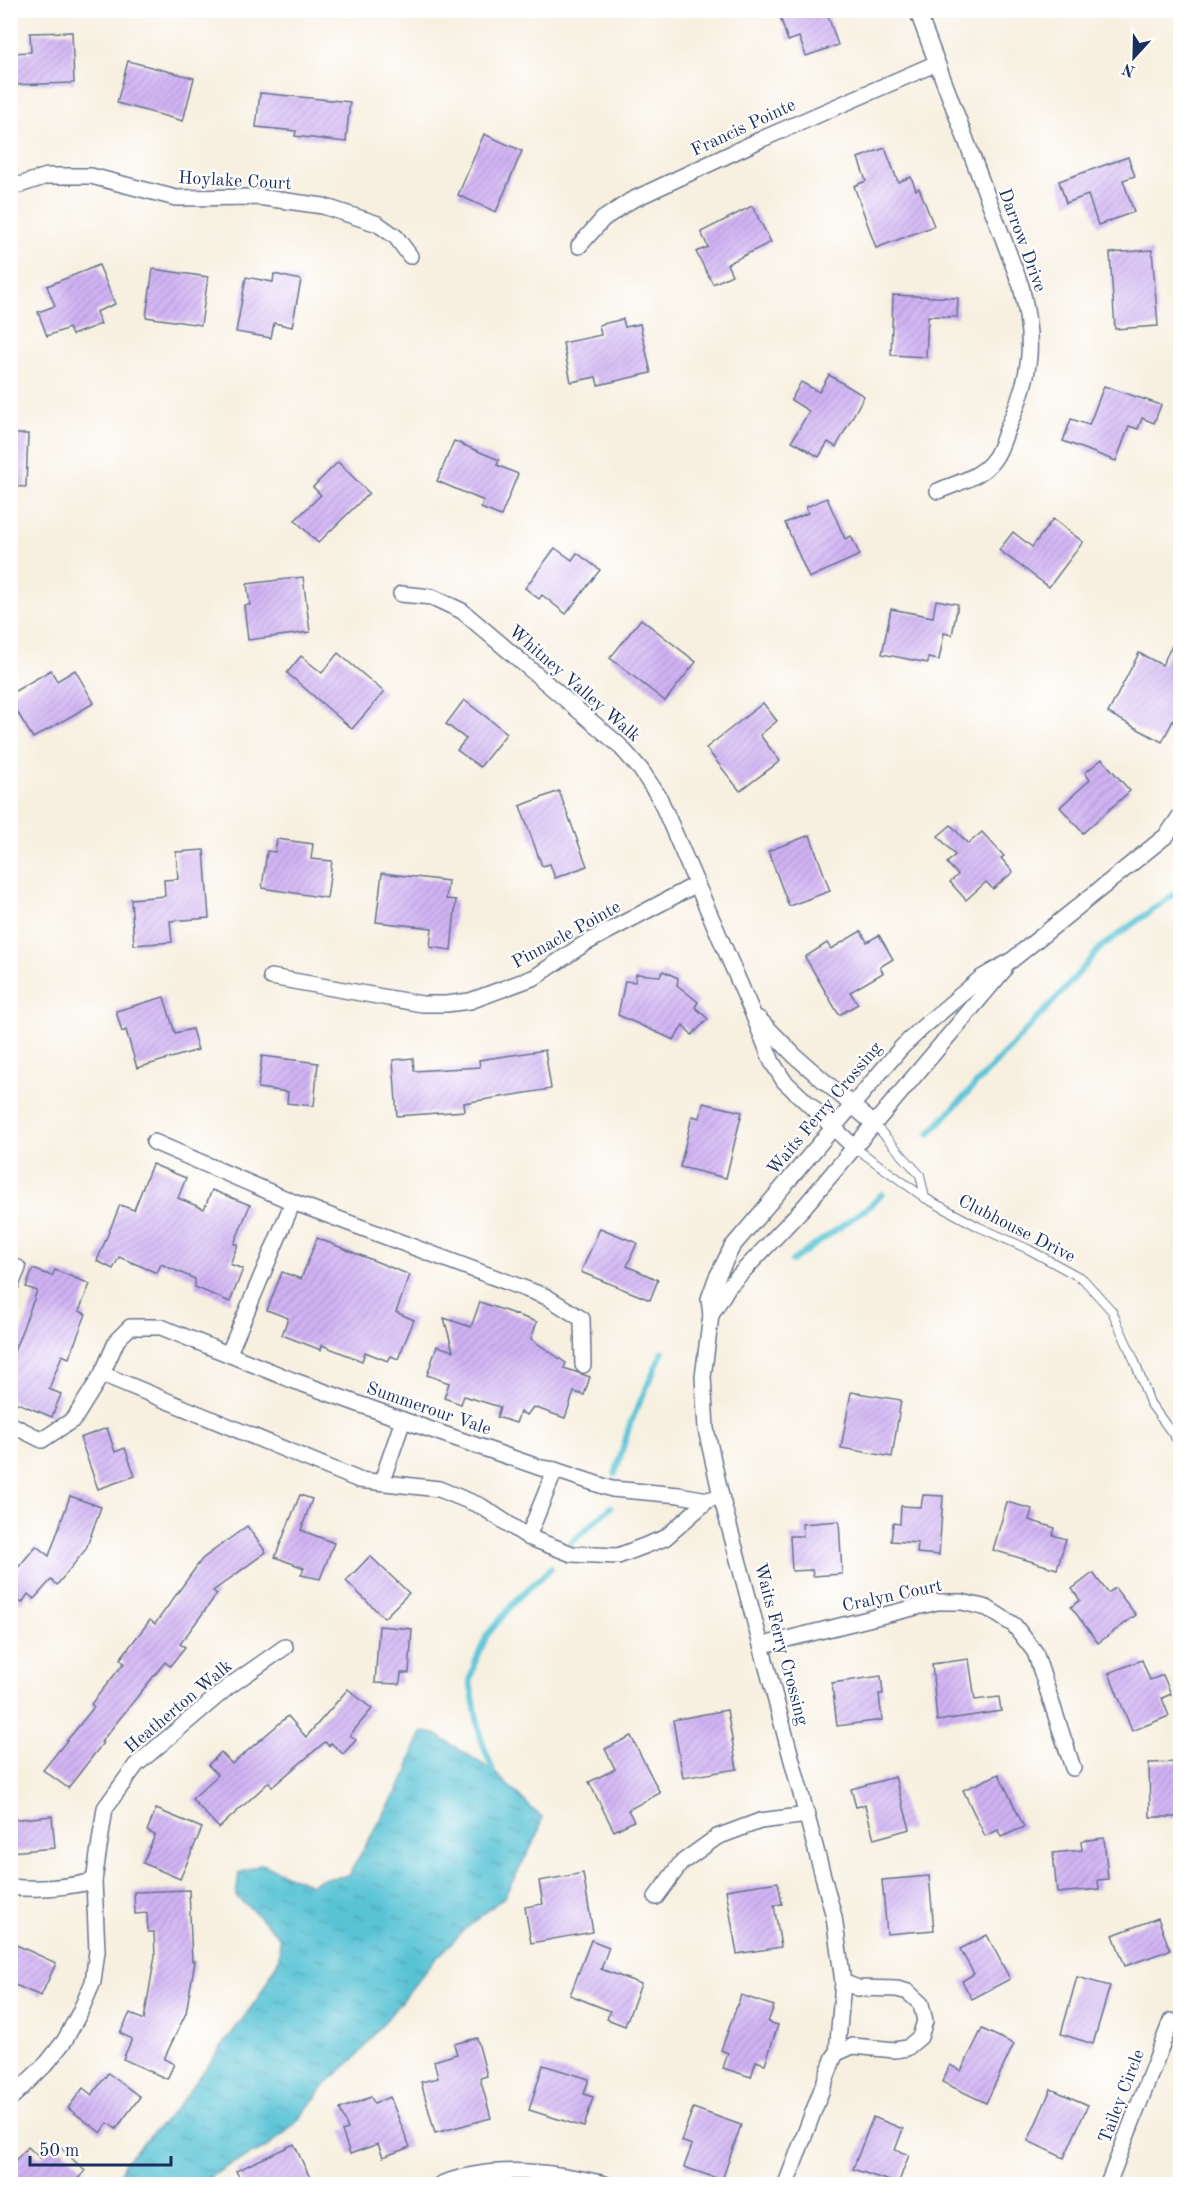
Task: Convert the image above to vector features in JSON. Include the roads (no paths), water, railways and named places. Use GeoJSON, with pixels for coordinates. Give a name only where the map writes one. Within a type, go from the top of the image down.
{"type":"FeatureCollection","features":[{"type":"Feature","properties":{"kind":"street","name":"Darrow Drive"},"geometry":{"type":"LineString","coordinates":[[917,10],[1021,286],[1028,313],[1030,340],[1029,368],[1022,395],[994,460],[976,475],[939,491]]}},
{"type":"Feature","properties":{"kind":"street","name":"Francis Pointe"},"geometry":{"type":"LineString","coordinates":[[579,246],[603,219],[630,201],[762,139],[937,63]]}},
{"type":"Feature","properties":{"kind":"street","name":"Hoylake Court"},"geometry":{"type":"LineString","coordinates":[[10,188],[47,176],[91,176],[176,198],[258,197],[323,206],[378,224],[396,237],[410,256]]}},
{"type":"Feature","properties":{"kind":"street","name":"Whitney Valley Walk"},"geometry":{"type":"LineString","coordinates":[[401,594],[432,597],[462,611],[619,745],[641,770],[659,797],[772,1062],[784,1081],[854,1147]]}},
{"type":"Feature","properties":{"kind":"street","name":"Waits Ferry Crossing"},"geometry":{"type":"LineString","coordinates":[[786,2184],[837,2053],[843,1982],[834,1917],[808,1815],[763,1645],[715,1498],[706,1429],[703,1377],[711,1315],[710,1299],[716,1279],[732,1247],[901,1048],[981,978],[1012,960],[1167,835],[1180,816]]}},
{"type":"Feature","properties":{"kind":"street","name":"Pinnacle Pointe"},"geometry":{"type":"LineString","coordinates":[[271,977],[422,1004],[470,1001],[535,977],[584,944],[697,884]]}},
{"type":"Feature","properties":{"kind":"street","name":"Waits Ferry Crossing"},"geometry":{"type":"LineString","coordinates":[[711,1315],[728,1287],[804,1207],[1012,960]]}},
{"type":"Feature","properties":{"kind":"street","name":"Whitney Valley Walk"},"geometry":{"type":"LineString","coordinates":[[753,1014],[795,1056],[874,1124]]}},
{"type":"Feature","properties":{"kind":"street"},"geometry":{"type":"LineString","coordinates":[[154,1142],[293,1202],[547,1297],[582,1319],[583,1365]]}},
{"type":"Feature","properties":{"kind":"street"},"geometry":{"type":"LineString","coordinates":[[229,1353],[293,1202]]}},
{"type":"Feature","properties":{"kind":"street"},"geometry":{"type":"LineString","coordinates":[[10,1287],[18,1268]]}},
{"type":"Feature","properties":{"kind":"street","name":"Summerour Vale"},"geometry":{"type":"LineString","coordinates":[[102,1374],[117,1340],[130,1327],[161,1327],[292,1380],[541,1468],[555,1470],[612,1489],[715,1498]]}},
{"type":"Feature","properties":{"kind":"street"},"geometry":{"type":"LineString","coordinates":[[10,1424],[42,1440],[74,1419],[102,1374],[359,1480],[439,1489],[482,1506],[528,1536],[572,1554],[618,1556],[665,1538],[715,1498]]}},
{"type":"Feature","properties":{"kind":"street"},"geometry":{"type":"LineString","coordinates":[[382,1481],[403,1420]]}},
{"type":"Feature","properties":{"kind":"street"},"geometry":{"type":"LineString","coordinates":[[528,1536],[555,1470]]}},
{"type":"Feature","properties":{"kind":"street","name":"Cralyn Court"},"geometry":{"type":"LineString","coordinates":[[763,1645],[937,1602],[962,1602],[987,1608],[1014,1625],[1035,1652],[1073,1768]]}},
{"type":"Feature","properties":{"kind":"street","name":"Heatherton Walk"},"geometry":{"type":"LineString","coordinates":[[10,2099],[48,2063],[65,2040],[93,1982],[97,1951],[94,1881],[105,1808],[136,1765],[228,1687],[285,1647]]}},
{"type":"Feature","properties":{"kind":"street"},"geometry":{"type":"LineString","coordinates":[[656,1897],[681,1863],[717,1837],[760,1821],[808,1815]]}},
{"type":"Feature","properties":{"kind":"street"},"geometry":{"type":"LineString","coordinates":[[10,1887],[34,1890],[63,1888],[94,1881]]}},
{"type":"Feature","properties":{"kind":"street"},"geometry":{"type":"LineString","coordinates":[[837,2053],[853,2046],[895,2050],[907,2048],[920,2037],[926,2020],[921,2004],[908,1992],[897,1989],[858,1988],[843,1982]]}},
{"type":"Feature","properties":{"kind":"street","name":"Tailey Circle"},"geometry":{"type":"LineString","coordinates":[[1108,2184],[1171,2021]]}},
{"type":"Feature","properties":{"kind":"street"},"geometry":{"type":"LineString","coordinates":[[441,2184],[474,2174],[500,2171],[605,2184]]}},
{"type":"Feature","properties":{"kind":"lane"},"geometry":{"type":"LineString","coordinates":[[874,1124],[920,1175],[925,1198]]}},
{"type":"Feature","properties":{"kind":"lane","name":"Clubhouse Drive"},"geometry":{"type":"LineString","coordinates":[[854,1147],[925,1198],[1083,1279],[1112,1311],[1136,1362],[1150,1404],[1180,1444]]}},
{"type":"Feature","properties":{"kind":"water"},"geometry":{"type":"Polygon","coordinates":[[[422,1732],[435,1734],[493,1771],[542,1818],[538,1834],[504,1897],[464,1930],[431,1964],[357,2056],[327,2083],[295,2124],[266,2148],[229,2165],[199,2184],[117,2184],[124,2163],[178,2106],[258,1998],[279,1959],[280,1938],[255,1912],[236,1897],[239,1873],[262,1864],[311,1885],[321,1879],[348,1876],[409,1771],[410,1760],[422,1732]]]}},
{"type":"Feature","properties":{"kind":"waterway"},"geometry":{"type":"LineString","coordinates":[[929,1134],[1065,989],[1102,946],[1180,890]]}},
{"type":"Feature","properties":{"kind":"waterway"},"geometry":{"type":"LineString","coordinates":[[792,1261],[870,1206],[882,1194]]}},
{"type":"Feature","properties":{"kind":"waterway"},"geometry":{"type":"LineString","coordinates":[[615,1474],[630,1424],[663,1351]]}},
{"type":"Feature","properties":{"kind":"waterway"},"geometry":{"type":"LineString","coordinates":[[571,1543],[611,1507]]}},
{"type":"Feature","properties":{"kind":"waterway"},"geometry":{"type":"LineString","coordinates":[[493,1771],[481,1739],[470,1681],[474,1665],[487,1635],[518,1598],[551,1568]]}}]}
